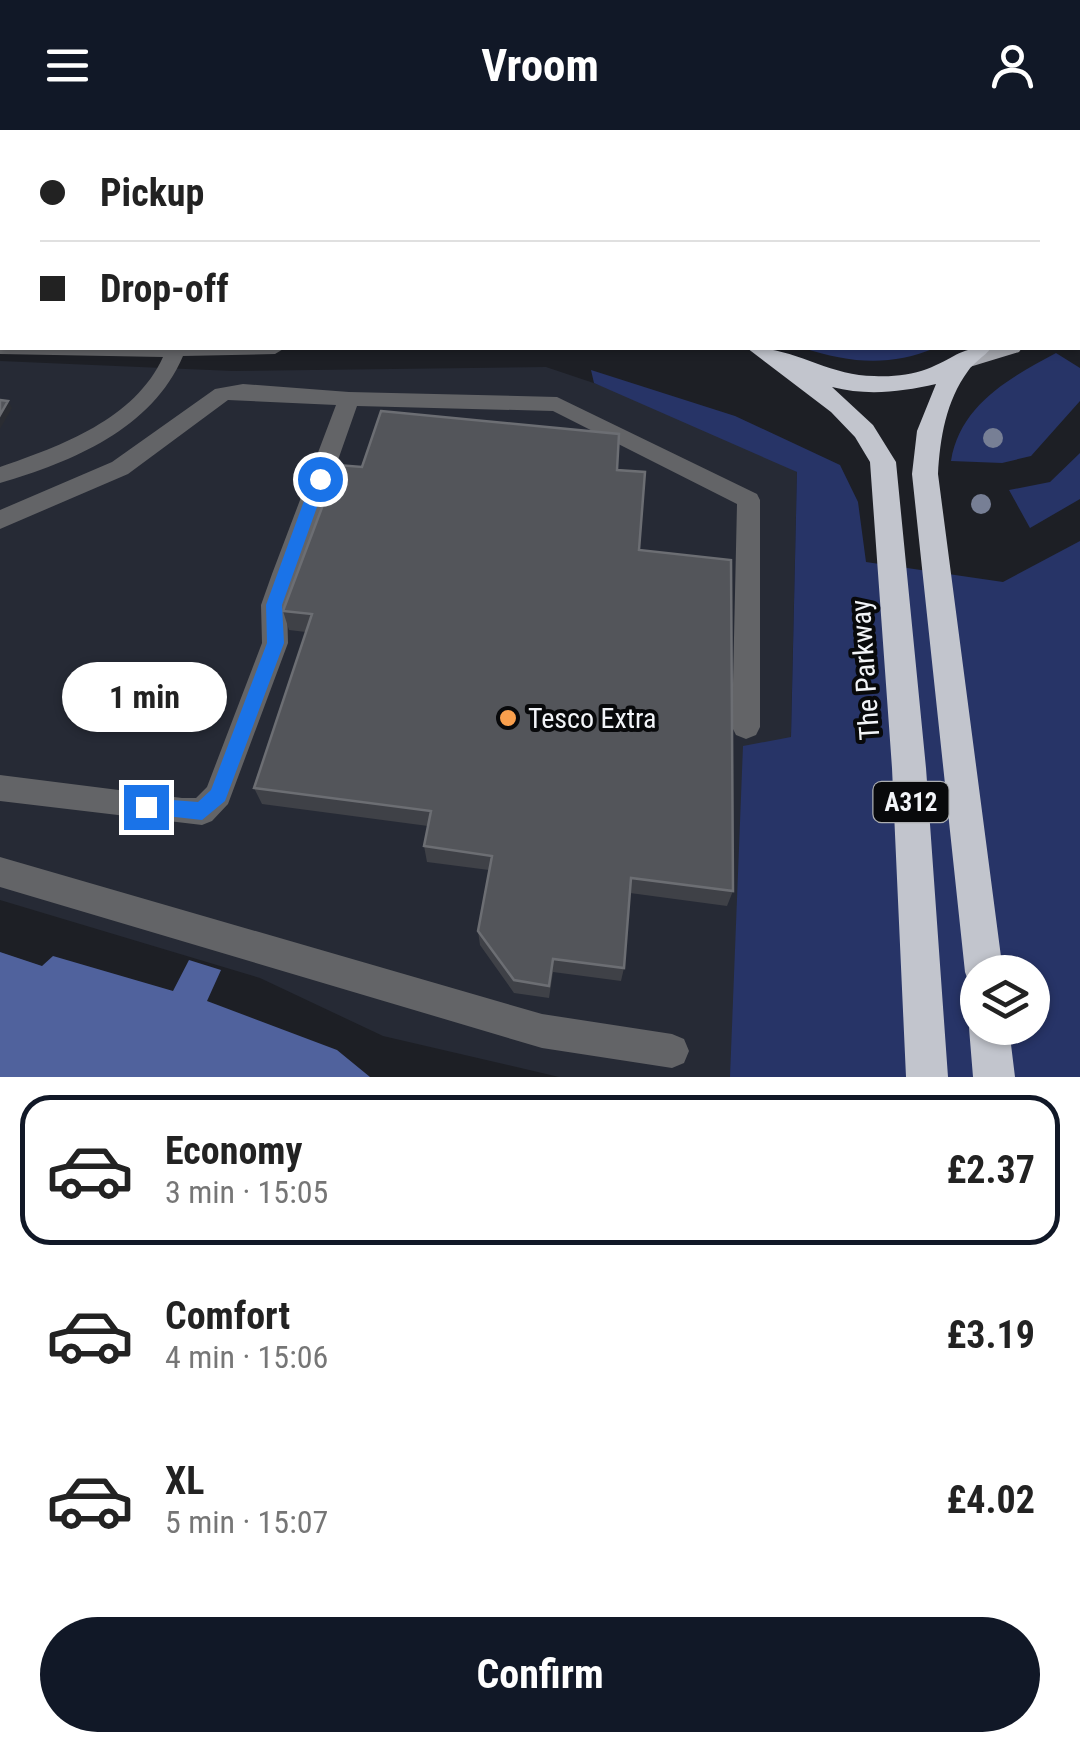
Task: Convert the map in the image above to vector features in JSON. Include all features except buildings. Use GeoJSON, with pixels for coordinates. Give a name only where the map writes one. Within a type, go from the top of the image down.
{"type":"FeatureCollection","features":[{"type":"Feature","properties":{"kind":"highway"},"geometry":{"type":"LineString","coordinates":[[770,355],[852,382],[895,384],[933,377],[967,359]]}},
{"type":"Feature","properties":{"kind":"highway","name":"The Parkway"},"geometry":{"type":"LineString","coordinates":[[770,355],[832,398],[872,438],[883,462],[896,588],[927,1077]]}},
{"type":"Feature","properties":{"kind":"highway","name":"A312"},"geometry":{"type":"LineString","coordinates":[[967,359],[933,412],[926,442],[925,474],[982,955]]}},
{"type":"Feature","properties":{"kind":"highway"},"geometry":{"type":"LineString","coordinates":[[991,1045],[994,1077]]}},
{"type":"Feature","properties":{"kind":"main road"},"geometry":{"type":"LineString","coordinates":[[967,359],[1004,350]]}},
{"type":"Feature","properties":{"kind":"street"},"geometry":{"type":"LineString","coordinates":[[0,476],[106,430],[156,386],[175,350]]}},
{"type":"Feature","properties":{"kind":"street"},"geometry":{"type":"LineString","coordinates":[[0,520],[120,468],[222,394],[243,390],[349,399],[558,404],[750,500],[746,727]]}},
{"type":"Feature","properties":{"kind":"street"},"geometry":{"type":"LineString","coordinates":[[0,788],[182,812],[202,812],[218,795],[275,643],[274,605],[284,574],[349,399]]}},
{"type":"Feature","properties":{"kind":"street"},"geometry":{"type":"LineString","coordinates":[[0,453],[29,466]]}},
{"type":"Feature","properties":{"kind":"street"},"geometry":{"type":"LineString","coordinates":[[0,872],[542,1031],[672,1051]]}},
{"type":"Feature","properties":{"kind":"shaded area"},"geometry":{"type":"Polygon","coordinates":[[[811,350],[929,350],[886,360],[837,357],[811,350]]]}},
{"type":"Feature","properties":{"kind":"shaded area"},"geometry":{"type":"Polygon","coordinates":[[[1056,353],[1080,368],[1080,401],[1031,456],[1002,463],[951,461],[965,424],[989,395],[1056,353]]]}},
{"type":"Feature","properties":{"kind":"shaded area"},"geometry":{"type":"Polygon","coordinates":[[[0,361],[233,371],[546,367],[695,417],[797,472],[783,1077],[559,1077],[383,1036],[260,978],[0,900],[0,361]]]}},
{"type":"Feature","properties":{"kind":"shaded area"},"geometry":{"type":"Polygon","coordinates":[[[591,370],[735,416],[840,465],[858,502],[866,562],[1003,582],[1080,541],[1080,1077],[730,1077],[743,746],[791,737],[797,472],[594,383],[591,370]]]}},
{"type":"Feature","properties":{"kind":"shaded area"},"geometry":{"type":"Polygon","coordinates":[[[1080,453],[1080,499],[1030,528],[1009,490],[1050,482],[1080,453]]]}},
{"type":"Feature","properties":{"kind":"shaded area"},"geometry":{"type":"Polygon","coordinates":[[[0,952],[42,966],[53,956],[173,991],[189,960],[221,970],[207,1001],[337,1050],[370,1077],[0,1077],[0,952]]]}},
{"type":"Feature","properties":{"kind":"place","name":"Tesco Extra"},"geometry":{"type":"Point","coordinates":[508,718]}},
{"type":"Feature","properties":{"kind":"route"},"geometry":{"type":"LineString","coordinates":[[146,807],[202,812],[218,795],[275,643],[274,605],[320,479]]}}]}
